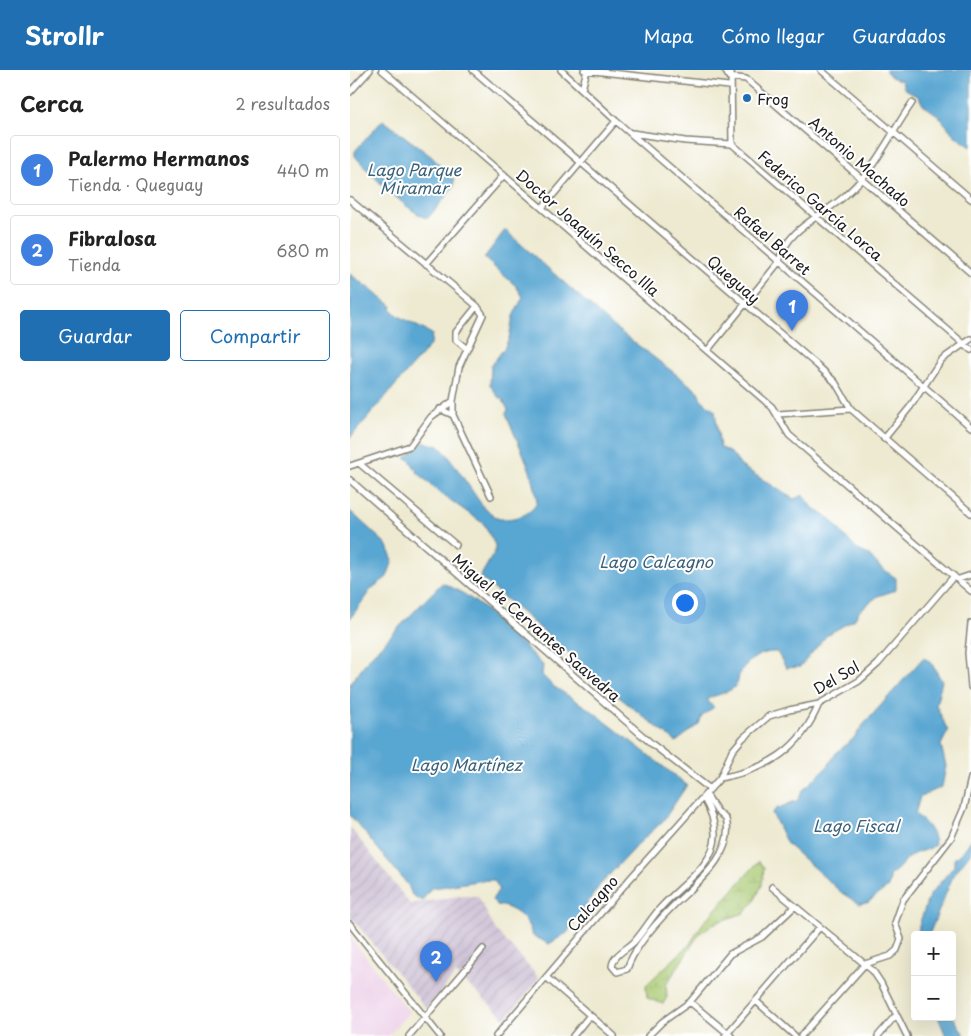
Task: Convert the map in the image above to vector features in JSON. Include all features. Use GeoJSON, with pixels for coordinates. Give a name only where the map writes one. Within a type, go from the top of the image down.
{"type":"FeatureCollection","features":[{"type":"Feature","properties":{"kind":"street"},"geometry":{"type":"LineString","coordinates":[[350,92],[370,70]]}},
{"type":"Feature","properties":{"kind":"street","name":"Doctor Joaquín Secco Illa"},"geometry":{"type":"LineString","coordinates":[[382,70],[772,407],[789,435],[971,591]]}},
{"type":"Feature","properties":{"kind":"street","name":"Queguay"},"geometry":{"type":"LineString","coordinates":[[474,70],[835,382],[851,408],[884,439],[971,513]]}},
{"type":"Feature","properties":{"kind":"street","name":"Rafael Barret"},"geometry":{"type":"LineString","coordinates":[[561,70],[779,262],[971,426]]}},
{"type":"Feature","properties":{"kind":"street"},"geometry":{"type":"LineString","coordinates":[[582,89],[585,70],[730,86]]}},
{"type":"Feature","properties":{"kind":"street"},"geometry":{"type":"LineString","coordinates":[[725,70],[729,77]]}},
{"type":"Feature","properties":{"kind":"street"},"geometry":{"type":"LineString","coordinates":[[631,133],[685,141],[732,144],[729,77],[731,70]]}},
{"type":"Feature","properties":{"kind":"street"},"geometry":{"type":"LineString","coordinates":[[821,70],[971,199]]}},
{"type":"Feature","properties":{"kind":"street","name":"Antonio Machado"},"geometry":{"type":"LineString","coordinates":[[729,77],[746,79],[971,273]]}},
{"type":"Feature","properties":{"kind":"street"},"geometry":{"type":"LineString","coordinates":[[706,351],[746,305],[779,262],[784,248],[792,236],[816,216],[841,200],[861,179],[912,103]]}},
{"type":"Feature","properties":{"kind":"street"},"geometry":{"type":"LineString","coordinates":[[542,208],[616,120]]}},
{"type":"Feature","properties":{"kind":"street"},"geometry":{"type":"LineString","coordinates":[[640,141],[644,134]]}},
{"type":"Feature","properties":{"kind":"street","name":"Federico García Lorca"},"geometry":{"type":"LineString","coordinates":[[732,144],[971,350]]}},
{"type":"Feature","properties":{"kind":"street"},"geometry":{"type":"LineString","coordinates":[[426,264],[504,176]]}},
{"type":"Feature","properties":{"kind":"street"},"geometry":{"type":"LineString","coordinates":[[350,200],[477,306],[482,315],[459,367],[453,401],[453,415],[491,496]]}},
{"type":"Feature","properties":{"kind":"street"},"geometry":{"type":"LineString","coordinates":[[467,349],[456,340],[456,332],[477,306]]}},
{"type":"Feature","properties":{"kind":"street"},"geometry":{"type":"LineString","coordinates":[[884,439],[910,407],[940,360],[971,339]]}},
{"type":"Feature","properties":{"kind":"street"},"geometry":{"type":"LineString","coordinates":[[350,466],[410,446],[430,417],[453,401]]}},
{"type":"Feature","properties":{"kind":"street"},"geometry":{"type":"LineString","coordinates":[[778,414],[851,408]]}},
{"type":"Feature","properties":{"kind":"street"},"geometry":{"type":"LineString","coordinates":[[440,409],[453,415]]}},
{"type":"Feature","properties":{"kind":"street"},"geometry":{"type":"LineString","coordinates":[[372,476],[371,466],[375,459]]}},
{"type":"Feature","properties":{"kind":"street"},"geometry":{"type":"LineString","coordinates":[[360,464],[451,543],[456,545]]}},
{"type":"Feature","properties":{"kind":"street","name":"Miguel de Cervantes Saavedra"},"geometry":{"type":"LineString","coordinates":[[350,480],[707,793]]}},
{"type":"Feature","properties":{"kind":"street"},"geometry":{"type":"LineString","coordinates":[[956,578],[971,575]]}},
{"type":"Feature","properties":{"kind":"street","name":"Del Sol"},"geometry":{"type":"LineString","coordinates":[[707,793],[720,778],[732,751],[756,726],[776,714],[819,704],[852,686],[872,670],[956,578]]}},
{"type":"Feature","properties":{"kind":"street"},"geometry":{"type":"LineString","coordinates":[[971,624],[968,654],[971,687]]}},
{"type":"Feature","properties":{"kind":"street"},"geometry":{"type":"LineString","coordinates":[[720,778],[754,770],[786,751],[806,730],[819,704]]}},
{"type":"Feature","properties":{"kind":"street"},"geometry":{"type":"LineString","coordinates":[[801,1036],[865,964],[890,956],[897,950],[901,939],[895,923],[903,900],[951,838],[964,808],[971,778]]}},
{"type":"Feature","properties":{"kind":"street"},"geometry":{"type":"LineString","coordinates":[[707,793],[717,811],[726,819],[727,831],[723,848],[707,872],[662,918],[632,956],[627,969],[620,972],[614,970],[612,966],[615,958],[636,940],[656,913],[702,868],[715,845],[716,835],[707,793]]}},
{"type":"Feature","properties":{"kind":"street","name":"Calcagno"},"geometry":{"type":"LineString","coordinates":[[496,1036],[707,793]]}},
{"type":"Feature","properties":{"kind":"street"},"geometry":{"type":"LineString","coordinates":[[702,868],[707,872]]}},
{"type":"Feature","properties":{"kind":"street"},"geometry":{"type":"LineString","coordinates":[[772,887],[819,928],[865,964],[881,983],[906,1036]]}},
{"type":"Feature","properties":{"kind":"street"},"geometry":{"type":"LineString","coordinates":[[648,1036],[662,1022],[690,1002],[730,954],[762,937],[794,907]]}},
{"type":"Feature","properties":{"kind":"street"},"geometry":{"type":"LineString","coordinates":[[656,913],[662,918]]}},
{"type":"Feature","properties":{"kind":"street"},"geometry":{"type":"LineString","coordinates":[[350,924],[440,1036]]}},
{"type":"Feature","properties":{"kind":"street"},"geometry":{"type":"LineString","coordinates":[[690,1002],[728,1035],[819,928]]}},
{"type":"Feature","properties":{"kind":"street"},"geometry":{"type":"LineString","coordinates":[[409,1036],[483,949]]}},
{"type":"Feature","properties":{"kind":"street"},"geometry":{"type":"LineString","coordinates":[[546,977],[614,1036]]}},
{"type":"Feature","properties":{"kind":"street"},"geometry":{"type":"LineString","coordinates":[[756,1001],[795,1036]]}},
{"type":"Feature","properties":{"kind":"street"},"geometry":{"type":"LineString","coordinates":[[572,1036],[590,1015]]}},
{"type":"Feature","properties":{"kind":"street"},"geometry":{"type":"LineString","coordinates":[[878,1036],[896,1015]]}},
{"type":"Feature","properties":{"kind":"shaded area"},"geometry":{"type":"Polygon","coordinates":[[[350,827],[410,904],[459,896],[478,896],[495,929],[539,978],[506,1019],[456,974],[426,1008],[350,916],[350,827]]]}},
{"type":"Feature","properties":{"kind":"shaded area"},"geometry":{"type":"Polygon","coordinates":[[[350,937],[409,1012],[388,1036],[350,1036],[350,937]]]}},
{"type":"Feature","properties":{"kind":"green space"},"geometry":{"type":"Polygon","coordinates":[[[759,861],[764,868],[762,885],[754,902],[744,913],[715,923],[700,933],[666,985],[667,997],[663,1004],[647,998],[646,985],[689,945],[703,923],[759,861]]]}},
{"type":"Feature","properties":{"kind":"water"},"geometry":{"type":"Polygon","coordinates":[[[885,70],[971,70],[971,147],[954,135],[938,115],[923,105],[919,97],[904,88],[902,81],[891,77],[885,70]]]}},
{"type":"Feature","properties":{"kind":"water","name":"Lago Parque Miramar"},"geometry":{"type":"Polygon","coordinates":[[[383,120],[432,157],[454,179],[454,187],[428,218],[421,216],[401,201],[355,156],[355,151],[383,120]]]}},
{"type":"Feature","properties":{"kind":"water","name":"Lago Calcagno"},"geometry":{"type":"Polygon","coordinates":[[[505,230],[614,327],[698,391],[701,399],[715,411],[720,447],[732,454],[741,466],[794,499],[804,495],[813,508],[829,518],[856,549],[869,555],[881,568],[896,578],[896,590],[878,596],[859,611],[855,619],[827,635],[800,667],[786,668],[777,652],[761,654],[747,663],[740,672],[735,687],[708,698],[708,701],[714,707],[702,716],[699,724],[676,742],[591,675],[583,665],[480,577],[495,551],[495,545],[484,524],[440,493],[418,473],[409,459],[405,458],[424,442],[439,446],[447,454],[484,508],[499,519],[521,516],[530,511],[537,503],[533,480],[506,413],[508,410],[502,398],[499,398],[490,385],[491,366],[505,347],[509,338],[513,316],[523,297],[516,286],[484,258],[505,230]]]}},
{"type":"Feature","properties":{"kind":"water"},"geometry":{"type":"Polygon","coordinates":[[[350,274],[392,306],[391,309],[398,316],[432,334],[431,344],[350,438],[350,274]]]}},
{"type":"Feature","properties":{"kind":"water"},"geometry":{"type":"Polygon","coordinates":[[[350,511],[386,544],[393,560],[387,577],[371,589],[350,619],[350,511]]]}},
{"type":"Feature","properties":{"kind":"water","name":"Lago Martínez"},"geometry":{"type":"Polygon","coordinates":[[[442,583],[470,598],[496,619],[543,665],[542,675],[553,686],[592,711],[687,785],[663,821],[637,845],[599,886],[567,933],[549,944],[532,935],[527,923],[519,914],[509,908],[497,905],[492,900],[499,889],[494,880],[431,888],[422,901],[412,895],[408,885],[350,815],[350,684],[369,658],[442,583]]]}},
{"type":"Feature","properties":{"kind":"water","name":"Lago Fiscal"},"geometry":{"type":"Polygon","coordinates":[[[923,658],[930,661],[942,681],[936,705],[948,731],[941,745],[946,766],[942,787],[920,797],[915,814],[931,831],[935,845],[909,857],[891,874],[888,887],[867,903],[859,904],[842,893],[787,844],[772,813],[776,809],[798,800],[803,790],[828,766],[836,753],[853,739],[923,658]]]}},
{"type":"Feature","properties":{"kind":"water"},"geometry":{"type":"Polygon","coordinates":[[[971,840],[971,852],[953,876],[931,931],[918,931],[929,896],[954,866],[954,859],[971,840]]]}},
{"type":"Feature","properties":{"kind":"water"},"geometry":{"type":"Polygon","coordinates":[[[940,1021],[956,1021],[965,1036],[946,1036],[940,1021]]]}},
{"type":"Feature","properties":{"kind":"place","name":"Frog"},"geometry":{"type":"Point","coordinates":[747,98]}},
{"type":"Feature","properties":{"kind":"place","name":"Palermo Hermanos"},"geometry":{"type":"Point","coordinates":[792,331]}},
{"type":"Feature","properties":{"kind":"place","name":"Fibralosa"},"geometry":{"type":"Point","coordinates":[436,982]}}]}
